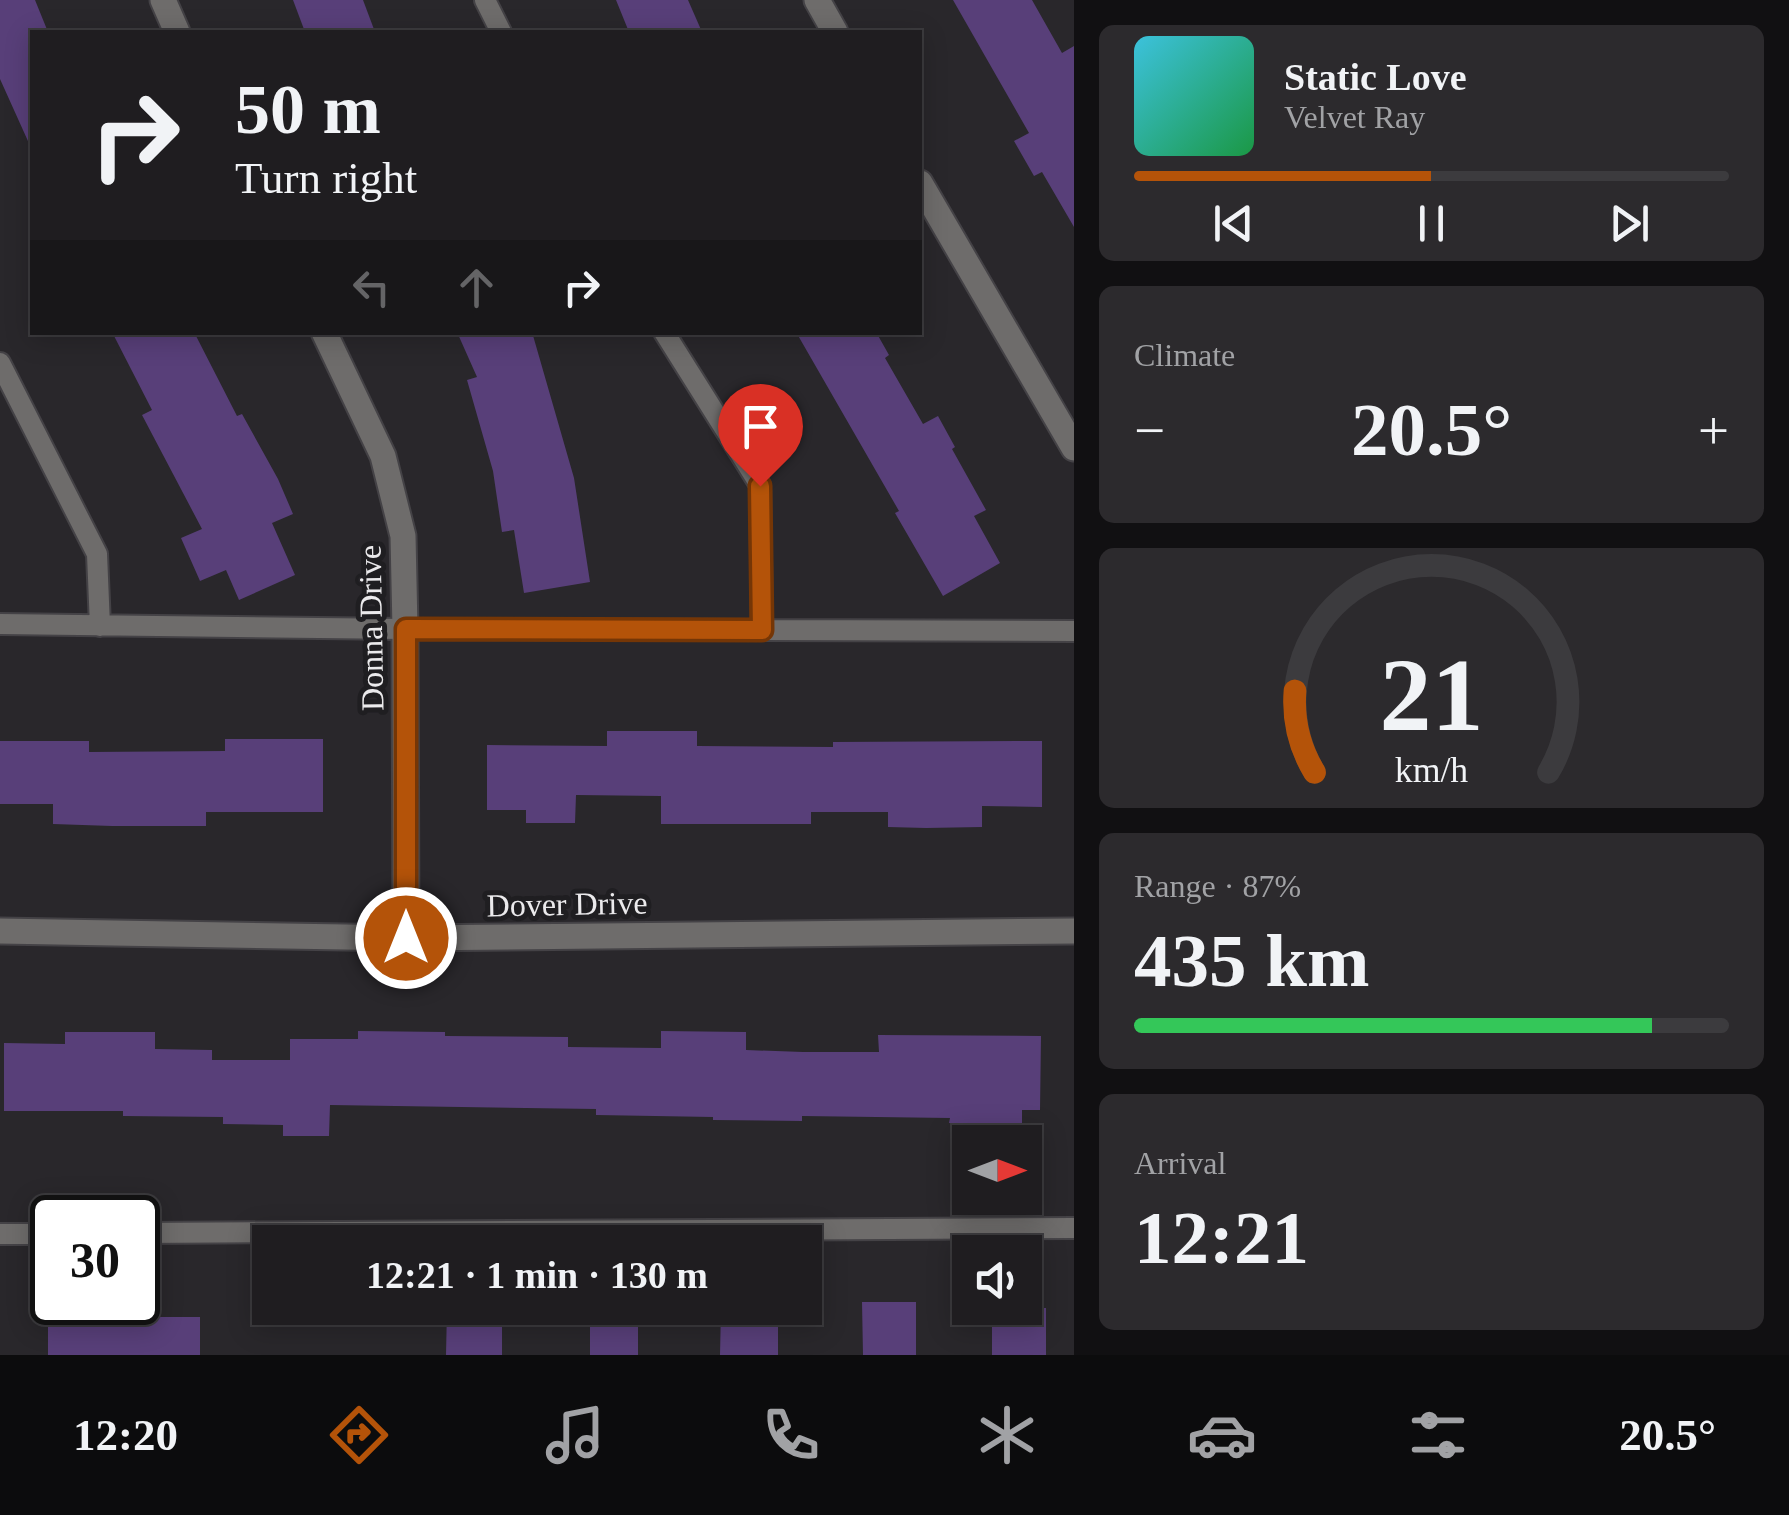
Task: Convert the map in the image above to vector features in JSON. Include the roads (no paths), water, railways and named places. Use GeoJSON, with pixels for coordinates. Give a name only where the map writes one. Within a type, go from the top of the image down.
{"type":"FeatureCollection","features":[{"type":"Feature","properties":{"kind":"street"},"geometry":{"type":"LineString","coordinates":[[163,0],[176,30]]}},
{"type":"Feature","properties":{"kind":"street"},"geometry":{"type":"LineString","coordinates":[[817,0],[834,30]]}},
{"type":"Feature","properties":{"kind":"street"},"geometry":{"type":"LineString","coordinates":[[922,186],[1074,448]]}},
{"type":"Feature","properties":{"kind":"street","name":"Donna Drive"},"geometry":{"type":"LineString","coordinates":[[325,335],[383,456],[403,536],[406,938]]}},
{"type":"Feature","properties":{"kind":"street","name":"Dover Drive"},"geometry":{"type":"LineString","coordinates":[[0,931],[406,938],[1074,931]]}},
{"type":"Feature","properties":{"kind":"lane"},"geometry":{"type":"LineString","coordinates":[[485,0],[500,30]]}},
{"type":"Feature","properties":{"kind":"lane"},"geometry":{"type":"LineString","coordinates":[[666,335],[760,486],[762,630]]}},
{"type":"Feature","properties":{"kind":"lane"},"geometry":{"type":"LineString","coordinates":[[0,362],[97,554],[100,626]]}},
{"type":"Feature","properties":{"kind":"lane"},"geometry":{"type":"LineString","coordinates":[[0,624],[1074,631]]}},
{"type":"Feature","properties":{"kind":"lane"},"geometry":{"type":"LineString","coordinates":[[160,1233],[1074,1228]]}},
{"type":"Feature","properties":{"kind":"lane"},"geometry":{"type":"LineString","coordinates":[[0,1234],[30,1234]]}}]}
